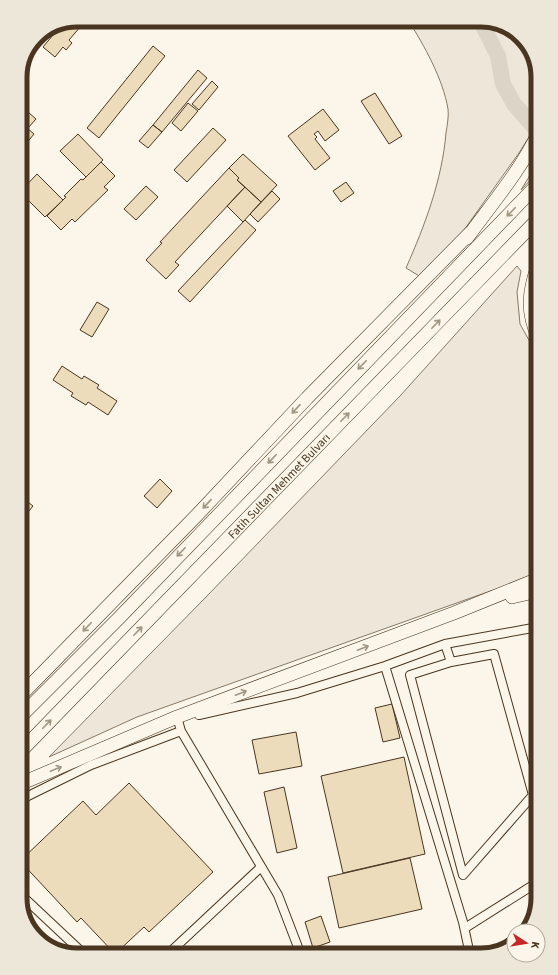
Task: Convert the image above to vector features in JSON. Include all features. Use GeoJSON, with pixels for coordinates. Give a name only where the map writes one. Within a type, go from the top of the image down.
{"type":"FeatureCollection","features":[{"type":"Feature","properties":{"kind":"highway"},"geometry":{"type":"LineString","coordinates":[[374,353],[401,314],[450,261],[499,195],[531,148]]}},
{"type":"Feature","properties":{"kind":"highway","name":"Fatih Sultan Mehmet Bulvarı"},"geometry":{"type":"LineString","coordinates":[[27,710],[118,618],[531,191]]}},
{"type":"Feature","properties":{"kind":"highway","name":"Fatih Sultan Mehmet Bulvarı"},"geometry":{"type":"LineString","coordinates":[[27,745],[531,226]]}},
{"type":"Feature","properties":{"kind":"highway"},"geometry":{"type":"LineString","coordinates":[[27,689],[193,519],[307,398],[471,232]]}},
{"type":"Feature","properties":{"kind":"highway"},"geometry":{"type":"LineString","coordinates":[[531,290],[531,316]]}},
{"type":"Feature","properties":{"kind":"highway"},"geometry":{"type":"LineString","coordinates":[[27,781],[178,720],[531,582]]}},
{"type":"Feature","properties":{"kind":"highway"},"geometry":{"type":"LineString","coordinates":[[454,613],[531,593]]}},
{"type":"Feature","properties":{"kind":"street"},"geometry":{"type":"LineString","coordinates":[[298,948],[278,895],[181,731],[178,720],[297,693],[384,666],[445,644],[531,628]]}},
{"type":"Feature","properties":{"kind":"street"},"geometry":{"type":"LineString","coordinates":[[445,644],[451,662]]}},
{"type":"Feature","properties":{"kind":"street"},"geometry":{"type":"LineString","coordinates":[[531,788],[494,654],[451,662],[410,676],[463,875],[531,797]]}},
{"type":"Feature","properties":{"kind":"street"},"geometry":{"type":"LineString","coordinates":[[384,666],[464,928],[468,948]]}},
{"type":"Feature","properties":{"kind":"street"},"geometry":{"type":"LineString","coordinates":[[27,797],[91,765],[181,731]]}},
{"type":"Feature","properties":{"kind":"street"},"geometry":{"type":"LineString","coordinates":[[174,948],[261,867]]}},
{"type":"Feature","properties":{"kind":"street"},"geometry":{"type":"LineString","coordinates":[[464,928],[531,886]]}},
{"type":"Feature","properties":{"kind":"street"},"geometry":{"type":"LineString","coordinates":[[27,901],[78,948]]}},
{"type":"Feature","properties":{"kind":"shaded area"},"geometry":{"type":"Polygon","coordinates":[[[412,27],[484,27],[503,32],[509,35],[523,49],[530,68],[531,77],[531,134],[519,153],[464,230],[421,277],[406,268],[426,219],[437,185],[444,151],[448,112],[442,86],[412,27]]]}},
{"type":"Feature","properties":{"kind":"shaded area"},"geometry":{"type":"Polygon","coordinates":[[[531,174],[531,179],[521,190],[531,174]]]}},
{"type":"Feature","properties":{"kind":"shaded area"},"geometry":{"type":"Polygon","coordinates":[[[517,266],[521,271],[517,292],[520,324],[531,343],[531,576],[137,717],[49,757],[206,597],[400,396],[517,266]]]}},
{"type":"Feature","properties":{"kind":"building"},"geometry":{"type":"Polygon","coordinates":[[[80,27],[69,40],[72,43],[66,50],[63,47],[55,57],[43,47],[53,35],[52,34],[58,31],[68,28],[80,27]]]}},
{"type":"Feature","properties":{"kind":"building"},"geometry":{"type":"Polygon","coordinates":[[[153,46],[165,56],[99,138],[87,128],[153,46]]]}},
{"type":"Feature","properties":{"kind":"building"},"geometry":{"type":"Polygon","coordinates":[[[198,70],[207,78],[162,132],[153,125],[198,70]]]}},
{"type":"Feature","properties":{"kind":"building"},"geometry":{"type":"Polygon","coordinates":[[[212,81],[218,87],[199,110],[192,104],[212,81]]]}},
{"type":"Feature","properties":{"kind":"building"},"geometry":{"type":"Polygon","coordinates":[[[375,93],[402,136],[389,144],[361,101],[375,93]]]}},
{"type":"Feature","properties":{"kind":"building"},"geometry":{"type":"Polygon","coordinates":[[[188,103],[198,111],[181,131],[172,123],[188,103]]]}},
{"type":"Feature","properties":{"kind":"building"},"geometry":{"type":"Polygon","coordinates":[[[323,109],[339,130],[325,141],[318,131],[314,134],[317,137],[315,139],[330,158],[315,170],[288,136],[323,109]]]}},
{"type":"Feature","properties":{"kind":"building"},"geometry":{"type":"Polygon","coordinates":[[[28,112],[36,119],[28,128],[27,127],[28,112]]]}},
{"type":"Feature","properties":{"kind":"building"},"geometry":{"type":"Polygon","coordinates":[[[153,125],[162,132],[148,148],[139,141],[153,125]]]}},
{"type":"Feature","properties":{"kind":"building"},"geometry":{"type":"Polygon","coordinates":[[[27,128],[34,134],[27,142],[27,128]]]}},
{"type":"Feature","properties":{"kind":"building"},"geometry":{"type":"Polygon","coordinates":[[[213,128],[226,140],[187,182],[174,170],[213,128]]]}},
{"type":"Feature","properties":{"kind":"building"},"geometry":{"type":"Polygon","coordinates":[[[78,134],[103,160],[86,177],[60,151],[78,134]]]}},
{"type":"Feature","properties":{"kind":"building"},"geometry":{"type":"Polygon","coordinates":[[[243,154],[277,185],[261,202],[237,180],[239,178],[229,168],[243,154]]]}},
{"type":"Feature","properties":{"kind":"building"},"geometry":{"type":"Polygon","coordinates":[[[101,162],[115,176],[104,187],[108,190],[75,222],[72,219],[61,230],[47,216],[81,179],[83,180],[101,162]]]}},
{"type":"Feature","properties":{"kind":"building"},"geometry":{"type":"Polygon","coordinates":[[[229,168],[239,178],[237,180],[245,187],[175,262],[179,265],[166,279],[146,260],[162,243],[160,242],[229,168]]]}},
{"type":"Feature","properties":{"kind":"building"},"geometry":{"type":"Polygon","coordinates":[[[37,174],[63,200],[45,217],[27,199],[27,185],[37,174]]]}},
{"type":"Feature","properties":{"kind":"building"},"geometry":{"type":"Polygon","coordinates":[[[346,182],[354,193],[341,202],[333,191],[346,182]]]}},
{"type":"Feature","properties":{"kind":"building"},"geometry":{"type":"Polygon","coordinates":[[[146,186],[158,197],[136,220],[124,209],[146,186]]]}},
{"type":"Feature","properties":{"kind":"building"},"geometry":{"type":"Polygon","coordinates":[[[245,187],[261,202],[243,222],[227,206],[245,187]]]}},
{"type":"Feature","properties":{"kind":"building"},"geometry":{"type":"Polygon","coordinates":[[[272,191],[280,199],[258,222],[250,214],[272,191]]]}},
{"type":"Feature","properties":{"kind":"building"},"geometry":{"type":"Polygon","coordinates":[[[245,220],[256,230],[190,302],[178,291],[245,220]]]}},
{"type":"Feature","properties":{"kind":"building"},"geometry":{"type":"Polygon","coordinates":[[[97,302],[109,309],[92,337],[80,330],[97,302]]]}},
{"type":"Feature","properties":{"kind":"building"},"geometry":{"type":"Polygon","coordinates":[[[62,366],[82,379],[84,376],[99,385],[97,388],[117,401],[108,415],[88,402],[86,405],[71,396],[73,393],[53,380],[62,366]]]}},
{"type":"Feature","properties":{"kind":"building"},"geometry":{"type":"Polygon","coordinates":[[[160,479],[172,491],[157,508],[144,496],[160,479]]]}},
{"type":"Feature","properties":{"kind":"building"},"geometry":{"type":"Polygon","coordinates":[[[27,501],[33,506],[27,513],[27,501]]]}},
{"type":"Feature","properties":{"kind":"building"},"geometry":{"type":"Polygon","coordinates":[[[392,704],[400,738],[383,742],[375,708],[392,704]]]}},
{"type":"Feature","properties":{"kind":"building"},"geometry":{"type":"Polygon","coordinates":[[[296,732],[302,766],[259,774],[252,740],[296,732]]]}},
{"type":"Feature","properties":{"kind":"building"},"geometry":{"type":"Polygon","coordinates":[[[404,757],[425,854],[343,873],[321,776],[404,757]]]}},
{"type":"Feature","properties":{"kind":"building"},"geometry":{"type":"Polygon","coordinates":[[[129,783],[213,872],[149,932],[144,927],[121,948],[109,948],[81,918],[77,922],[27,868],[27,854],[83,801],[96,815],[129,783]]]}},
{"type":"Feature","properties":{"kind":"building"},"geometry":{"type":"Polygon","coordinates":[[[284,787],[297,848],[277,853],[264,792],[284,787]]]}},
{"type":"Feature","properties":{"kind":"building"},"geometry":{"type":"Polygon","coordinates":[[[410,858],[422,909],[339,928],[328,877],[410,858]]]}},
{"type":"Feature","properties":{"kind":"building"},"geometry":{"type":"Polygon","coordinates":[[[321,916],[330,942],[313,948],[305,922],[321,916]]]}},
{"type":"Feature","properties":{"kind":"waterway"},"geometry":{"type":"LineString","coordinates":[[484,27],[498,56],[503,84],[514,104],[531,124]]}}]}
